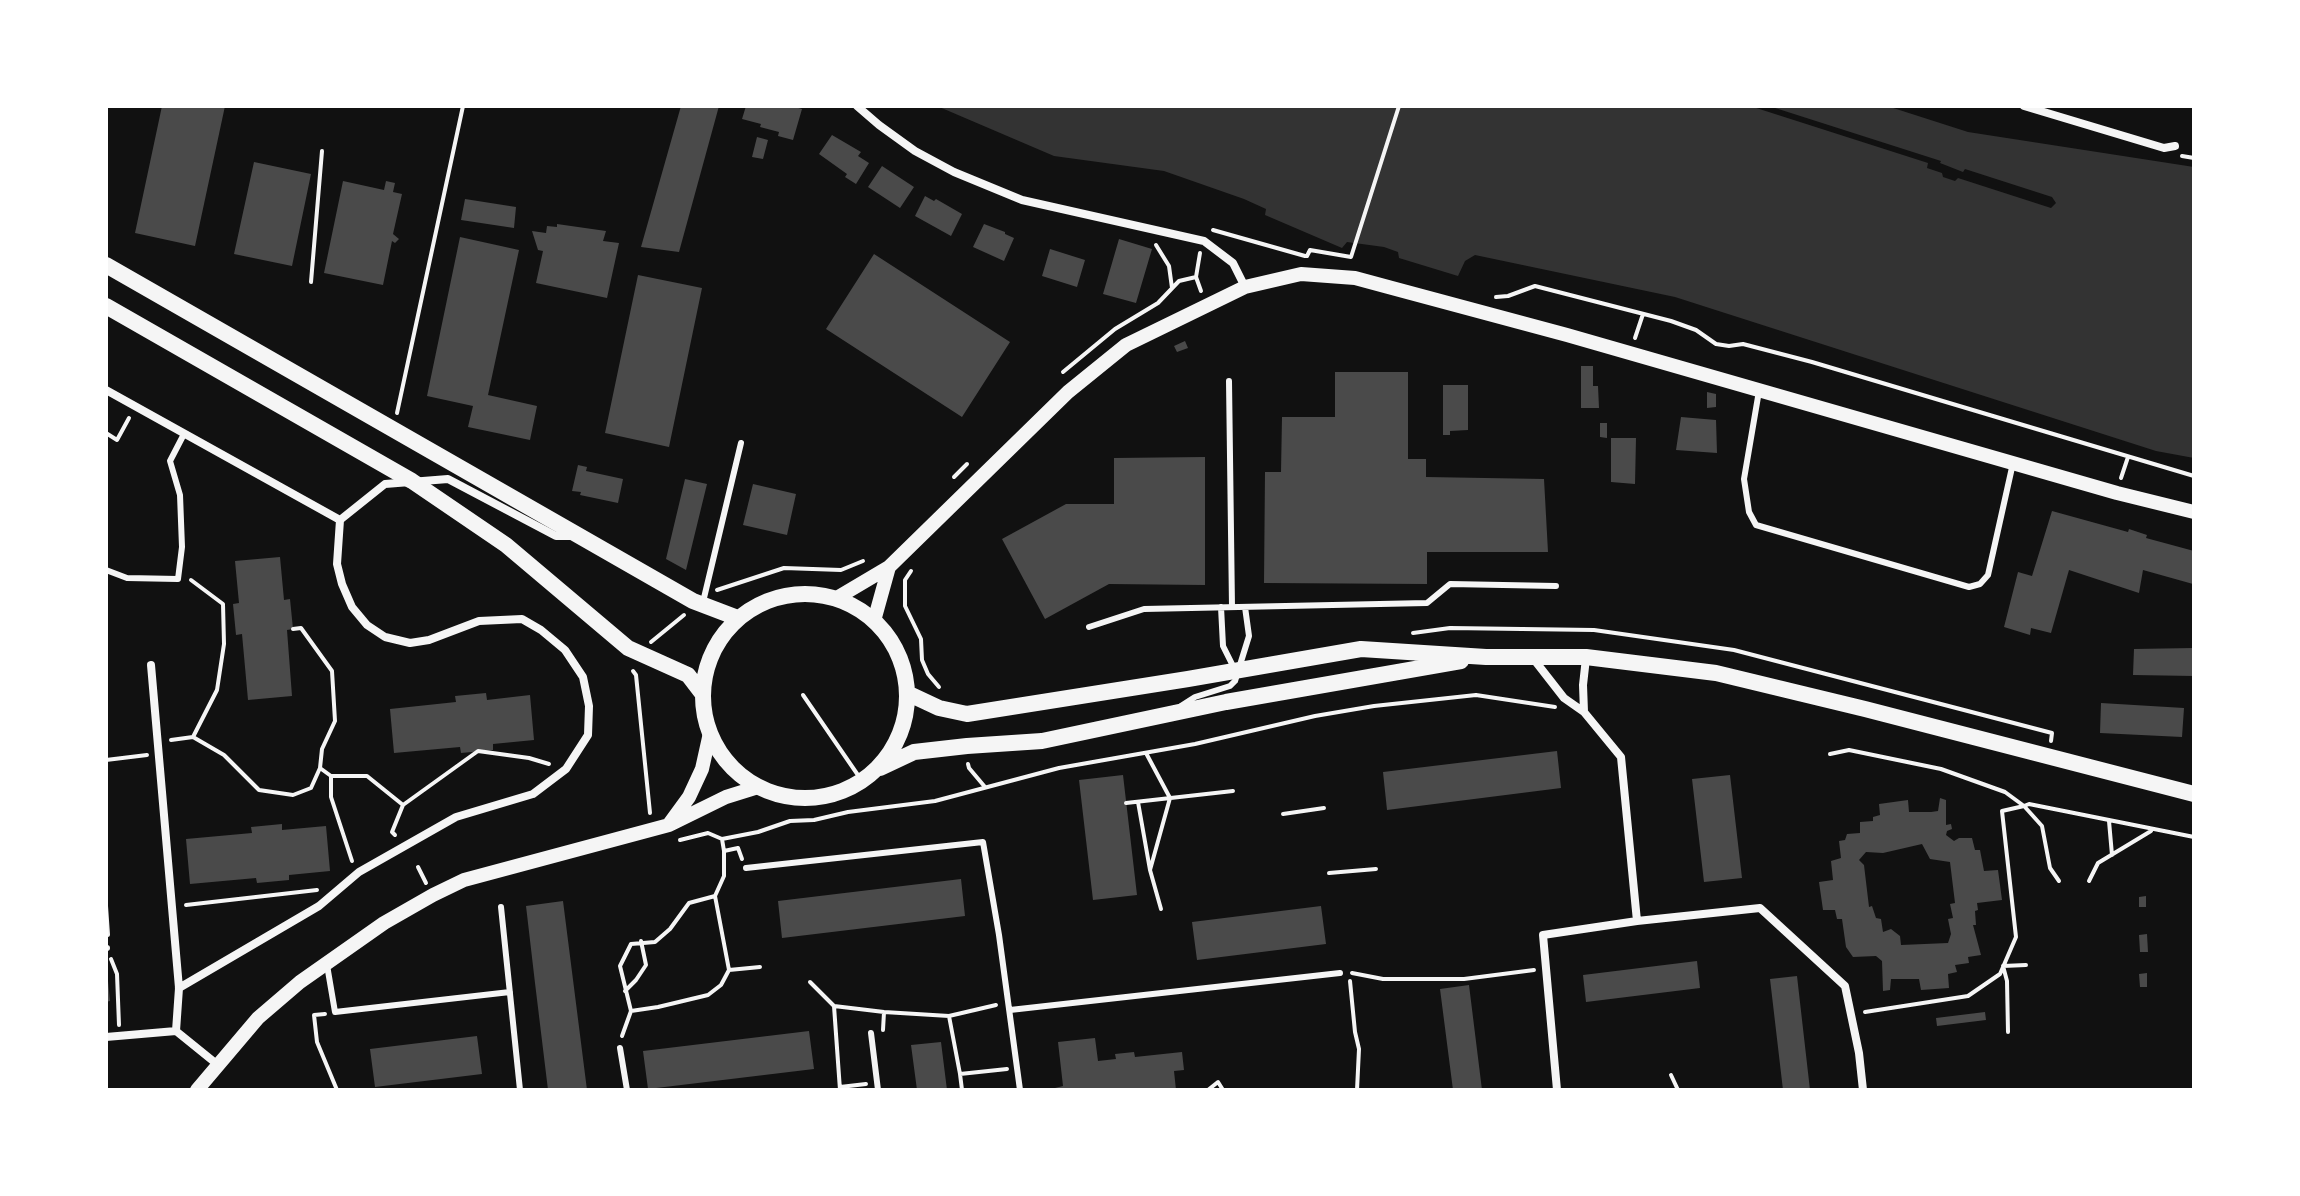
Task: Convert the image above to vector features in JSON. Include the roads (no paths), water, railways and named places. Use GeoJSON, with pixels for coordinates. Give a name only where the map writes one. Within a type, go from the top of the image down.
{"type":"FeatureCollection","features":[{"type":"Feature","properties":{"kind":"main road"},"geometry":{"type":"LineString","coordinates":[[106,265],[578,536],[704,598],[735,617]]}},
{"type":"Feature","properties":{"kind":"main road"},"geometry":{"type":"LineString","coordinates":[[106,306],[412,481],[506,545],[628,648],[688,675],[701,692]]}},
{"type":"Feature","properties":{"kind":"main road"},"geometry":{"type":"LineString","coordinates":[[805,594],[850,604],[874,621],[892,642],[903,666],[907,693],[904,721],[894,747],[862,781],[838,793],[811,798],[784,796],[758,787],[729,764],[710,733],[701,692],[707,665],[735,617],[775,598],[805,594]]}},
{"type":"Feature","properties":{"kind":"main road"},"geometry":{"type":"LineString","coordinates":[[907,693],[939,708],[967,714],[1361,649],[1486,657],[1586,657],[1716,673],[2194,794]]}},
{"type":"Feature","properties":{"kind":"main road"},"geometry":{"type":"LineString","coordinates":[[876,769],[914,752],[1042,741],[1486,657]]}},
{"type":"Feature","properties":{"kind":"street"},"geometry":{"type":"LineString","coordinates":[[857,106],[915,151],[954,172],[1022,200],[1204,241],[1233,263],[1245,287]]}},
{"type":"Feature","properties":{"kind":"street"},"geometry":{"type":"LineString","coordinates":[[2024,106],[2164,148],[2175,146]]}},
{"type":"Feature","properties":{"kind":"street"},"geometry":{"type":"LineString","coordinates":[[835,599],[889,567],[1068,392],[1126,345],[1245,287],[1301,274],[1355,278],[2194,512]]}},
{"type":"Feature","properties":{"kind":"street"},"geometry":{"type":"LineString","coordinates":[[106,390],[340,520]]}},
{"type":"Feature","properties":{"kind":"street"},"geometry":{"type":"LineString","coordinates":[[179,988],[319,906],[359,872],[456,817],[533,794],[566,769],[588,735],[589,706],[583,677],[565,650],[522,619],[479,621],[429,640],[410,643],[385,637],[367,625],[352,607],[342,584],[337,564],[340,520],[385,484],[448,479],[556,536],[578,536]]}},
{"type":"Feature","properties":{"kind":"street"},"geometry":{"type":"LineString","coordinates":[[874,621],[889,567]]}},
{"type":"Feature","properties":{"kind":"street"},"geometry":{"type":"LineString","coordinates":[[1531,657],[1564,698],[1584,712],[1621,757],[1637,921]]}},
{"type":"Feature","properties":{"kind":"street"},"geometry":{"type":"LineString","coordinates":[[1584,712],[1586,657]]}},
{"type":"Feature","properties":{"kind":"street"},"geometry":{"type":"LineString","coordinates":[[151,665],[179,988],[176,1031]]}},
{"type":"Feature","properties":{"kind":"street"},"geometry":{"type":"LineString","coordinates":[[669,825],[689,797],[702,769],[710,733]]}},
{"type":"Feature","properties":{"kind":"street"},"geometry":{"type":"LineString","coordinates":[[197,1090],[258,1018],[300,982],[384,923],[464,880],[669,825],[726,797],[758,787]]}},
{"type":"Feature","properties":{"kind":"street"},"geometry":{"type":"LineString","coordinates":[[1557,1090],[1543,935],[1760,908],[1845,986],[1863,1090]]}},
{"type":"Feature","properties":{"kind":"street"},"geometry":{"type":"LineString","coordinates":[[106,1037],[176,1031],[218,1065]]}},
{"type":"Feature","properties":{"kind":"lane"},"geometry":{"type":"LineString","coordinates":[[1229,381],[1232,607]]}},
{"type":"Feature","properties":{"kind":"lane"},"geometry":{"type":"LineString","coordinates":[[1759,390],[1744,479],[1749,512],[1756,525],[1969,587],[1980,584],[1988,575],[2013,463]]}},
{"type":"Feature","properties":{"kind":"lane"},"geometry":{"type":"LineString","coordinates":[[106,570],[127,578],[178,579],[182,547],[180,495],[170,461],[184,434]]}},
{"type":"Feature","properties":{"kind":"lane"},"geometry":{"type":"LineString","coordinates":[[704,598],[741,443]]}},
{"type":"Feature","properties":{"kind":"lane"},"geometry":{"type":"LineString","coordinates":[[1089,627],[1144,609],[1427,603],[1450,584],[1556,586]]}},
{"type":"Feature","properties":{"kind":"lane"},"geometry":{"type":"LineString","coordinates":[[1221,607],[1223,646],[1236,671]]}},
{"type":"Feature","properties":{"kind":"lane"},"geometry":{"type":"LineString","coordinates":[[1167,715],[1195,697],[1230,686],[1235,681],[1249,636],[1245,607]]}},
{"type":"Feature","properties":{"kind":"lane"},"geometry":{"type":"LineString","coordinates":[[746,868],[983,842],[1020,1090]]}},
{"type":"Feature","properties":{"kind":"lane"},"geometry":{"type":"LineString","coordinates":[[501,907],[520,1090]]}},
{"type":"Feature","properties":{"kind":"lane"},"geometry":{"type":"LineString","coordinates":[[327,963],[335,1012],[510,992]]}},
{"type":"Feature","properties":{"kind":"lane"},"geometry":{"type":"LineString","coordinates":[[1010,1010],[1340,973]]}},
{"type":"Feature","properties":{"kind":"lane"},"geometry":{"type":"LineString","coordinates":[[871,1033],[878,1086]]}},
{"type":"Feature","properties":{"kind":"lane"},"geometry":{"type":"LineString","coordinates":[[620,1048],[627,1090]]}}]}
